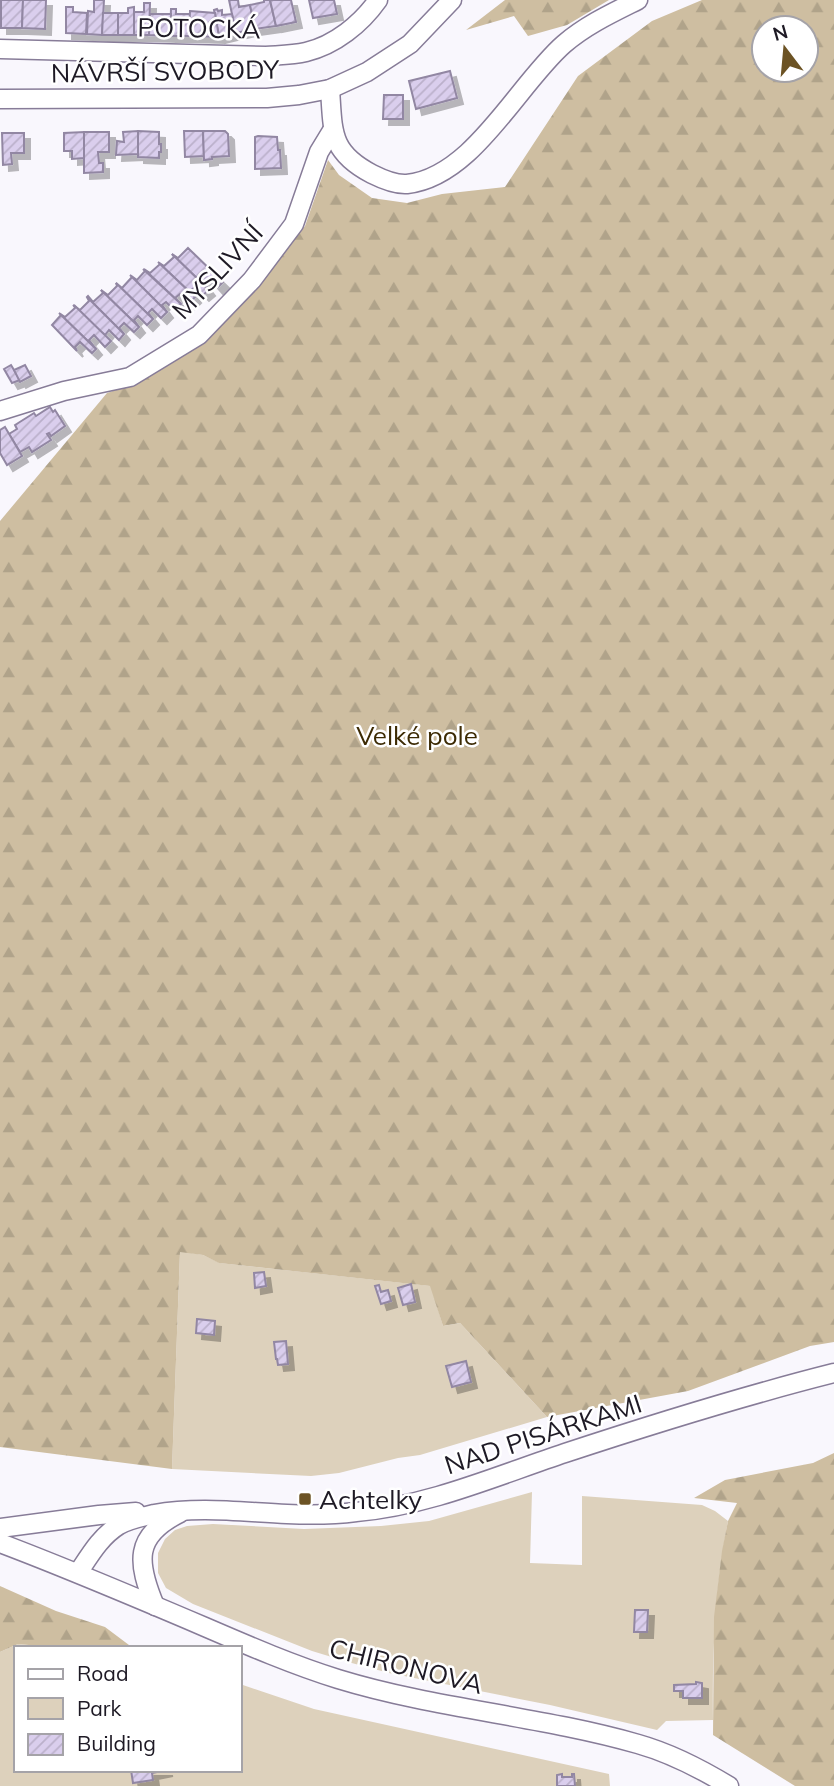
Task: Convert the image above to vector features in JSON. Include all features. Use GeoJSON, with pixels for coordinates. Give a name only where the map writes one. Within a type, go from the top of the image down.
{"type":"FeatureCollection","features":[{"type":"Feature","properties":{"kind":"street","name":"POTOCKÁ"},"geometry":{"type":"LineString","coordinates":[[0,49],[293,55],[328,44],[347,32],[364,18],[378,0]]}},
{"type":"Feature","properties":{"kind":"street","name":"NÁVRŠÍ SVOBODY"},"geometry":{"type":"LineString","coordinates":[[0,99],[267,99],[330,89],[367,72],[410,44],[452,0]]}},
{"type":"Feature","properties":{"kind":"street"},"geometry":{"type":"LineString","coordinates":[[330,89],[333,129],[342,151],[355,164],[384,180],[406,184],[425,179],[450,168],[472,149],[564,44],[590,24],[638,0]]}},
{"type":"Feature","properties":{"kind":"street","name":"MYSLIVNÍ"},"geometry":{"type":"LineString","coordinates":[[0,411],[64,391],[130,377],[199,335],[252,281],[294,224],[319,152],[333,129]]}},
{"type":"Feature","properties":{"kind":"street","name":"NAD PISÁRKAMI"},"geometry":{"type":"LineString","coordinates":[[78,1573],[103,1537],[120,1524],[141,1517],[202,1509],[328,1514],[396,1506],[437,1496],[676,1418],[834,1373]]}},
{"type":"Feature","properties":{"kind":"street"},"geometry":{"type":"LineString","coordinates":[[0,1528],[99,1515],[185,1510]]}},
{"type":"Feature","properties":{"kind":"street"},"geometry":{"type":"LineString","coordinates":[[155,1606],[142,1569],[144,1546],[157,1528],[185,1510]]}},
{"type":"Feature","properties":{"kind":"street","name":"CHIRONOVA"},"geometry":{"type":"LineString","coordinates":[[0,1543],[269,1654],[339,1679],[416,1699],[639,1744],[681,1761],[729,1786]]}},
{"type":"Feature","properties":{"kind":"green space"},"geometry":{"type":"Polygon","coordinates":[[[505,0],[609,0],[567,25],[528,36],[514,16],[466,30],[505,0]]]}},
{"type":"Feature","properties":{"kind":"green space","name":"Velké pole"},"geometry":{"type":"Polygon","coordinates":[[[702,0],[834,0],[834,1342],[810,1346],[688,1391],[547,1417],[460,1323],[443,1326],[430,1286],[219,1263],[203,1255],[180,1252],[172,1469],[0,1447],[0,521],[107,393],[139,382],[204,342],[253,292],[305,226],[328,160],[339,175],[372,198],[407,203],[442,194],[505,187],[578,76],[652,21],[702,0]]]}},
{"type":"Feature","properties":{"kind":"green space"},"geometry":{"type":"Polygon","coordinates":[[[180,1251],[203,1255],[220,1263],[431,1286],[443,1326],[460,1323],[547,1417],[420,1455],[339,1473],[311,1476],[172,1469],[180,1251]]]}},
{"type":"Feature","properties":{"kind":"green space"},"geometry":{"type":"Polygon","coordinates":[[[834,1453],[834,1786],[795,1786],[713,1735],[714,1617],[728,1521],[737,1503],[694,1498],[725,1480],[813,1463],[834,1453]]]}},
{"type":"Feature","properties":{"kind":"green space"},"geometry":{"type":"Polygon","coordinates":[[[532,1492],[530,1563],[582,1565],[582,1496],[702,1505],[728,1521],[715,1620],[713,1720],[666,1721],[657,1730],[550,1705],[389,1673],[312,1651],[193,1604],[166,1588],[158,1573],[158,1553],[165,1539],[175,1530],[187,1526],[213,1524],[304,1529],[381,1526],[429,1521],[532,1492]]]}},
{"type":"Feature","properties":{"kind":"green space"},"geometry":{"type":"Polygon","coordinates":[[[0,1586],[56,1611],[105,1627],[130,1646],[18,1644],[0,1652],[0,1586]]]}},
{"type":"Feature","properties":{"kind":"green space"},"geometry":{"type":"Polygon","coordinates":[[[18,1644],[40,1646],[14,1646],[14,1772],[242,1772],[242,1685],[314,1709],[609,1774],[610,1786],[0,1786],[0,1652],[18,1644]]]}},
{"type":"Feature","properties":{"kind":"building"},"geometry":{"type":"Polygon","coordinates":[[[1,0],[23,0],[22,28],[1,28],[1,0]]]}},
{"type":"Feature","properties":{"kind":"building"},"geometry":{"type":"Polygon","coordinates":[[[23,0],[46,0],[45,29],[22,28],[23,0]]]}},
{"type":"Feature","properties":{"kind":"building"},"geometry":{"type":"Polygon","coordinates":[[[94,0],[104,0],[102,35],[87,34],[88,11],[94,12],[94,0]]]}},
{"type":"Feature","properties":{"kind":"building"},"geometry":{"type":"Polygon","coordinates":[[[229,0],[238,0],[239,7],[250,5],[255,29],[236,33],[229,0]]]}},
{"type":"Feature","properties":{"kind":"building"},"geometry":{"type":"Polygon","coordinates":[[[270,0],[276,26],[255,29],[250,5],[270,0]]]}},
{"type":"Feature","properties":{"kind":"building"},"geometry":{"type":"Polygon","coordinates":[[[270,0],[291,0],[296,22],[276,26],[270,0]]]}},
{"type":"Feature","properties":{"kind":"building"},"geometry":{"type":"Polygon","coordinates":[[[309,0],[334,0],[337,14],[313,18],[309,0]]]}},
{"type":"Feature","properties":{"kind":"building"},"geometry":{"type":"Polygon","coordinates":[[[144,3],[150,3],[149,35],[134,35],[134,12],[144,12],[144,3]]]}},
{"type":"Feature","properties":{"kind":"building"},"geometry":{"type":"Polygon","coordinates":[[[66,7],[73,7],[73,12],[87,13],[86,34],[66,33],[66,7]]]}},
{"type":"Feature","properties":{"kind":"building"},"geometry":{"type":"Polygon","coordinates":[[[134,7],[134,35],[118,35],[118,13],[128,13],[128,8],[134,7]]]}},
{"type":"Feature","properties":{"kind":"building"},"geometry":{"type":"Polygon","coordinates":[[[171,9],[176,9],[176,14],[190,14],[189,36],[170,36],[171,9]]]}},
{"type":"Feature","properties":{"kind":"building"},"geometry":{"type":"Polygon","coordinates":[[[214,10],[222,10],[222,15],[232,14],[236,33],[219,37],[214,10]]]}},
{"type":"Feature","properties":{"kind":"building"},"geometry":{"type":"Polygon","coordinates":[[[190,11],[215,13],[219,37],[189,36],[190,11]]]}},
{"type":"Feature","properties":{"kind":"building"},"geometry":{"type":"Polygon","coordinates":[[[103,13],[118,13],[118,35],[102,35],[103,13]]]}},
{"type":"Feature","properties":{"kind":"building"},"geometry":{"type":"Polygon","coordinates":[[[150,14],[171,14],[170,36],[149,35],[150,14]]]}},
{"type":"Feature","properties":{"kind":"building"},"geometry":{"type":"Polygon","coordinates":[[[450,71],[457,98],[416,109],[409,81],[450,71]]]}},
{"type":"Feature","properties":{"kind":"building"},"geometry":{"type":"Polygon","coordinates":[[[384,95],[403,95],[403,119],[383,119],[384,95]]]}},
{"type":"Feature","properties":{"kind":"building"},"geometry":{"type":"Polygon","coordinates":[[[138,131],[159,132],[159,158],[138,157],[138,131]]]}},
{"type":"Feature","properties":{"kind":"building"},"geometry":{"type":"Polygon","coordinates":[[[138,131],[138,154],[116,155],[117,141],[124,142],[123,132],[138,131]]]}},
{"type":"Feature","properties":{"kind":"building"},"geometry":{"type":"Polygon","coordinates":[[[184,131],[203,131],[204,156],[185,157],[184,131]]]}},
{"type":"Feature","properties":{"kind":"building"},"geometry":{"type":"Polygon","coordinates":[[[203,131],[225,131],[228,134],[229,156],[204,160],[203,131]]]}},
{"type":"Feature","properties":{"kind":"building"},"geometry":{"type":"Polygon","coordinates":[[[84,132],[109,132],[109,152],[98,152],[99,163],[103,163],[103,172],[84,173],[84,132]]]}},
{"type":"Feature","properties":{"kind":"building"},"geometry":{"type":"Polygon","coordinates":[[[84,132],[84,158],[72,159],[72,151],[64,151],[64,133],[84,132]]]}},
{"type":"Feature","properties":{"kind":"building"},"geometry":{"type":"Polygon","coordinates":[[[2,133],[24,133],[24,153],[11,153],[12,164],[3,165],[2,133]]]}},
{"type":"Feature","properties":{"kind":"building"},"geometry":{"type":"Polygon","coordinates":[[[255,137],[277,137],[281,168],[255,169],[255,137]]]}},
{"type":"Feature","properties":{"kind":"building"},"geometry":{"type":"Polygon","coordinates":[[[188,248],[223,282],[217,288],[209,279],[204,283],[209,290],[172,254],[178,258],[188,248]]]}},
{"type":"Feature","properties":{"kind":"building"},"geometry":{"type":"Polygon","coordinates":[[[172,254],[209,290],[203,295],[195,287],[190,291],[195,297],[158,262],[164,266],[174,257],[172,254]]]}},
{"type":"Feature","properties":{"kind":"building"},"geometry":{"type":"Polygon","coordinates":[[[160,264],[195,297],[189,303],[180,294],[175,298],[181,304],[144,269],[150,273],[160,264]]]}},
{"type":"Feature","properties":{"kind":"building"},"geometry":{"type":"Polygon","coordinates":[[[143,269],[181,304],[175,311],[166,302],[162,305],[167,312],[130,275],[137,280],[145,271],[143,269]]]}},
{"type":"Feature","properties":{"kind":"building"},"geometry":{"type":"Polygon","coordinates":[[[132,277],[167,312],[161,318],[152,309],[148,313],[153,319],[116,283],[122,288],[132,277]]]}},
{"type":"Feature","properties":{"kind":"building"},"geometry":{"type":"Polygon","coordinates":[[[116,283],[153,319],[147,325],[138,316],[134,320],[139,327],[101,290],[108,295],[117,286],[116,283]]]}},
{"type":"Feature","properties":{"kind":"building"},"geometry":{"type":"Polygon","coordinates":[[[101,290],[139,327],[134,332],[124,323],[119,328],[124,334],[87,297],[93,302],[103,293],[101,290]]]}},
{"type":"Feature","properties":{"kind":"building"},"geometry":{"type":"Polygon","coordinates":[[[87,297],[124,334],[119,340],[109,330],[105,335],[73,305],[80,310],[89,301],[87,297]]]}},
{"type":"Feature","properties":{"kind":"building"},"geometry":{"type":"Polygon","coordinates":[[[74,305],[111,341],[105,347],[94,335],[89,340],[96,349],[59,313],[65,317],[75,308],[74,305]]]}},
{"type":"Feature","properties":{"kind":"building"},"geometry":{"type":"Polygon","coordinates":[[[61,315],[96,349],[92,353],[80,342],[75,347],[77,351],[52,325],[61,315]]]}},
{"type":"Feature","properties":{"kind":"building"},"geometry":{"type":"Polygon","coordinates":[[[11,365],[20,380],[12,383],[4,369],[11,365]]]}},
{"type":"Feature","properties":{"kind":"building"},"geometry":{"type":"Polygon","coordinates":[[[25,365],[31,376],[20,382],[14,370],[25,365]]]}},
{"type":"Feature","properties":{"kind":"building"},"geometry":{"type":"Polygon","coordinates":[[[50,407],[65,426],[51,436],[47,434],[51,440],[32,452],[29,447],[20,452],[9,434],[17,429],[15,425],[50,407]]]}},
{"type":"Feature","properties":{"kind":"building"},"geometry":{"type":"Polygon","coordinates":[[[5,427],[22,456],[7,465],[0,453],[0,430],[5,427]]]}},
{"type":"Feature","properties":{"kind":"building"},"geometry":{"type":"Polygon","coordinates":[[[264,1272],[266,1286],[255,1288],[254,1273],[264,1272]]]}},
{"type":"Feature","properties":{"kind":"building"},"geometry":{"type":"Polygon","coordinates":[[[411,1284],[415,1302],[403,1305],[398,1288],[411,1284]]]}},
{"type":"Feature","properties":{"kind":"building"},"geometry":{"type":"Polygon","coordinates":[[[379,1285],[381,1292],[388,1290],[391,1301],[381,1304],[375,1286],[379,1285]]]}},
{"type":"Feature","properties":{"kind":"building"},"geometry":{"type":"Polygon","coordinates":[[[197,1319],[215,1321],[214,1335],[196,1333],[197,1319]]]}},
{"type":"Feature","properties":{"kind":"building"},"geometry":{"type":"Polygon","coordinates":[[[286,1341],[288,1364],[278,1365],[274,1342],[286,1341]]]}},
{"type":"Feature","properties":{"kind":"building"},"geometry":{"type":"Polygon","coordinates":[[[466,1361],[471,1382],[452,1387],[446,1366],[466,1361]]]}},
{"type":"Feature","properties":{"kind":"building"},"geometry":{"type":"Polygon","coordinates":[[[635,1610],[648,1610],[647,1632],[634,1632],[635,1610]]]}},
{"type":"Feature","properties":{"kind":"building"},"geometry":{"type":"Polygon","coordinates":[[[702,1683],[702,1698],[683,1698],[683,1691],[674,1691],[674,1685],[702,1683]]]}},
{"type":"Feature","properties":{"kind":"building"},"geometry":{"type":"Polygon","coordinates":[[[131,1772],[157,1772],[152,1773],[153,1780],[133,1783],[131,1772]]]}},
{"type":"Feature","properties":{"kind":"building"},"geometry":{"type":"Polygon","coordinates":[[[562,1774],[562,1777],[572,1777],[574,1774],[575,1786],[557,1786],[557,1775],[562,1774]]]}},
{"type":"Feature","properties":{"kind":"place","name":"Achtelky"},"geometry":{"type":"Point","coordinates":[305,1499]}}]}
